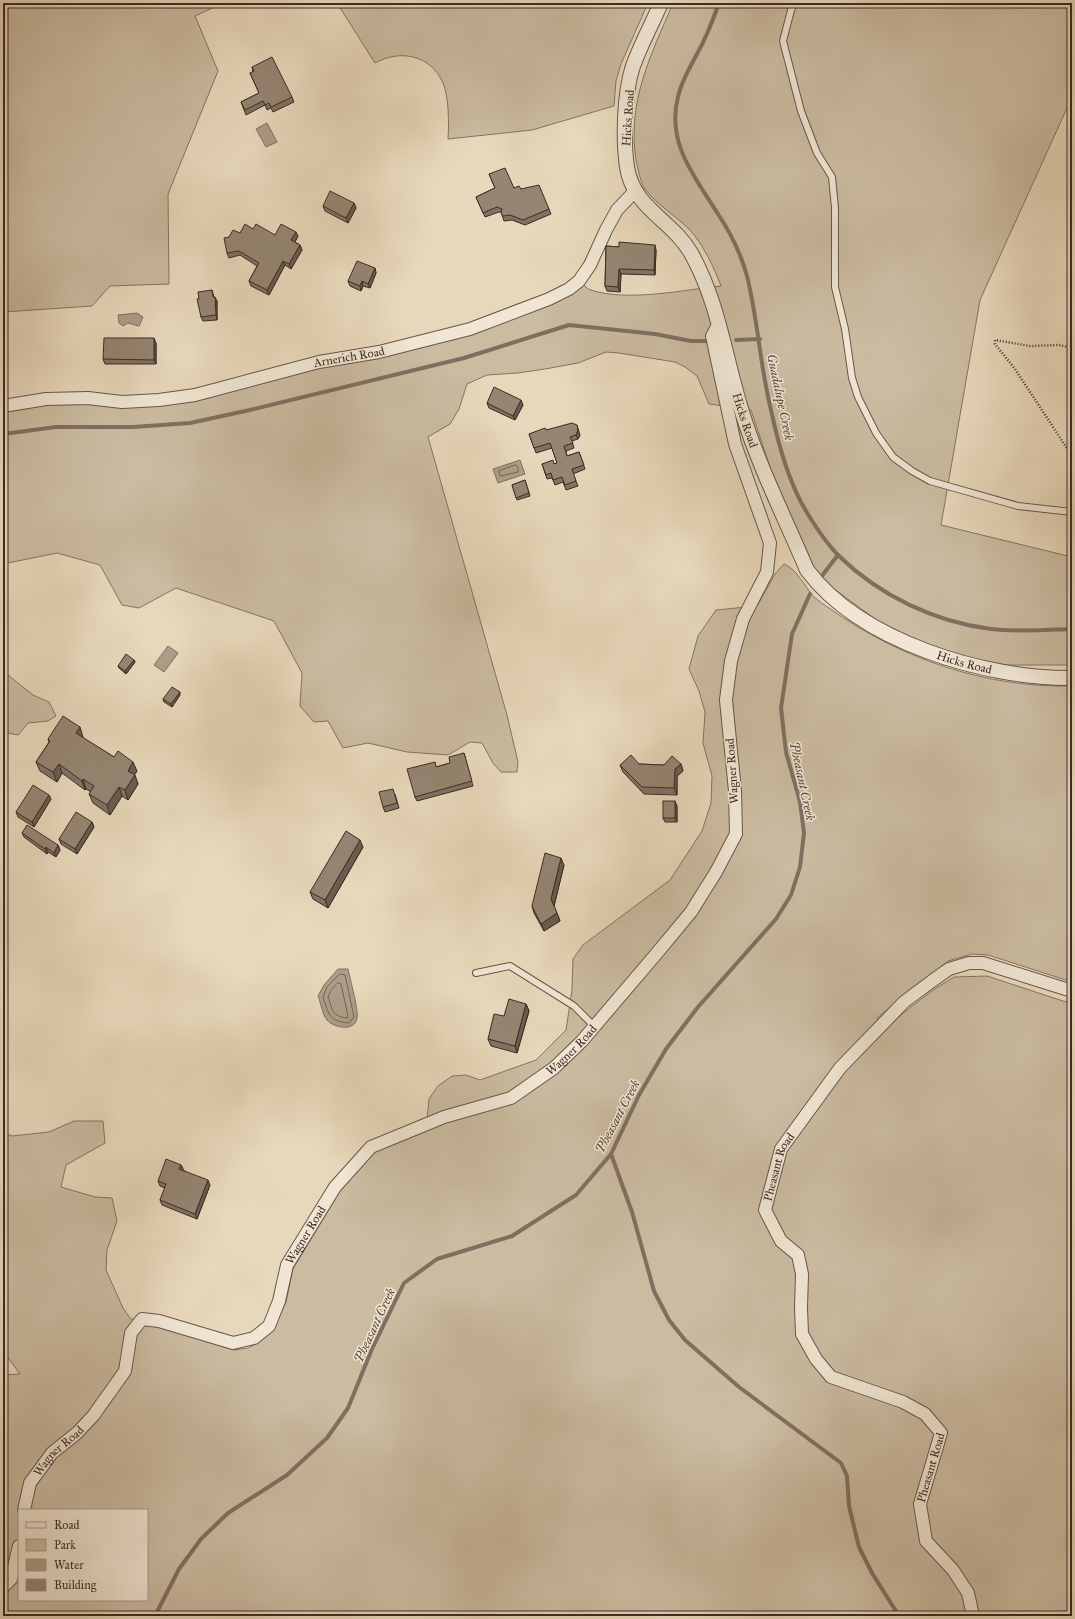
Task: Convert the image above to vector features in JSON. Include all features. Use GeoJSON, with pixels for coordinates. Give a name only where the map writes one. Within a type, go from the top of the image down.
{"type":"FeatureCollection","features":[{"type":"Feature","properties":{"kind":"street","name":"Hicks Road"},"geometry":{"type":"LineString","coordinates":[[661,3],[633,66],[627,102],[624,142],[627,170],[635,191],[649,210],[670,226],[690,252],[709,290],[719,323],[741,411],[754,450],[807,570],[818,585],[849,610],[875,627],[908,643],[946,658],[1003,672],[1032,676],[1072,678]]}},
{"type":"Feature","properties":{"kind":"street","name":"Arnerich Road"},"geometry":{"type":"LineString","coordinates":[[3,406],[46,399],[88,398],[122,402],[159,400],[195,395],[319,362],[379,352],[470,329],[549,299],[569,289],[579,281],[590,265],[617,210],[635,191]]}},
{"type":"Feature","properties":{"kind":"street","name":"Wagner Road"},"geometry":{"type":"LineString","coordinates":[[24,1509],[30,1483],[52,1453],[77,1433],[93,1416],[125,1371],[131,1333],[142,1319],[159,1321],[233,1343],[254,1338],[269,1326],[280,1301],[287,1265],[335,1188],[371,1147],[444,1117],[511,1098],[554,1068],[582,1041],[691,912],[716,872],[736,834],[735,791],[726,700],[731,661],[743,619],[767,572],[770,543],[735,444],[712,336],[719,323]]}},
{"type":"Feature","properties":{"kind":"street","name":"Pheasant Road"},"geometry":{"type":"LineString","coordinates":[[973,1616],[968,1593],[953,1570],[926,1541],[920,1504],[941,1433],[925,1414],[904,1402],[831,1377],[816,1359],[802,1334],[802,1274],[798,1256],[781,1240],[765,1210],[781,1149],[807,1111],[840,1068],[876,1028],[904,1002],[932,981],[949,969],[969,963],[983,963],[1072,991]]}},
{"type":"Feature","properties":{"kind":"street"},"geometry":{"type":"LineString","coordinates":[[3,1586],[11,1579],[18,1550]]}},
{"type":"Feature","properties":{"kind":"lane"},"geometry":{"type":"LineString","coordinates":[[795,3],[791,10],[783,41],[801,111],[816,153],[832,177],[835,208],[835,287],[845,329],[852,378],[858,397],[876,433],[894,457],[912,471],[930,481],[1018,506],[1072,512]]}},
{"type":"Feature","properties":{"kind":"lane"},"geometry":{"type":"LineString","coordinates":[[476,973],[510,966],[574,1006],[594,1026]]}},
{"type":"Feature","properties":{"kind":"path"},"geometry":{"type":"LineString","coordinates":[[1072,348],[1059,345],[1030,346],[995,340],[995,344],[1015,369],[1072,456]]}},
{"type":"Feature","properties":{"kind":"green space"},"geometry":{"type":"Polygon","coordinates":[[[3,3],[223,3],[195,16],[218,71],[168,194],[169,284],[110,286],[92,306],[3,312],[3,3]]]}},
{"type":"Feature","properties":{"kind":"green space"},"geometry":{"type":"Polygon","coordinates":[[[337,3],[648,3],[621,64],[616,81],[614,106],[532,130],[448,139],[448,118],[445,89],[438,74],[431,66],[414,57],[394,56],[375,63],[337,3]]]}},
{"type":"Feature","properties":{"kind":"green space"},"geometry":{"type":"Polygon","coordinates":[[[673,3],[1072,3],[1072,97],[980,300],[941,525],[1072,557],[1072,665],[1005,665],[947,655],[878,621],[823,581],[808,558],[777,488],[751,410],[709,404],[697,376],[675,362],[619,353],[606,352],[578,363],[545,369],[518,373],[487,375],[467,384],[459,409],[450,424],[428,437],[507,715],[518,762],[517,772],[501,772],[493,763],[482,743],[470,742],[448,755],[407,752],[368,743],[343,748],[328,721],[314,722],[300,706],[302,673],[274,621],[176,588],[139,608],[122,605],[100,565],[57,553],[3,564],[3,406],[159,400],[470,329],[579,281],[586,288],[591,290],[621,295],[655,294],[721,286],[708,256],[695,235],[655,200],[645,189],[640,179],[636,160],[634,138],[638,98],[649,60],[673,3]]]}},
{"type":"Feature","properties":{"kind":"green space"},"geometry":{"type":"Polygon","coordinates":[[[784,564],[789,566],[797,574],[814,597],[823,604],[856,626],[884,642],[914,655],[975,675],[1007,682],[1072,686],[1072,982],[988,955],[972,954],[948,961],[877,1018],[884,1028],[933,990],[954,977],[987,976],[1072,1004],[1072,1616],[3,1616],[3,1375],[20,1374],[3,1351],[3,1133],[12,1136],[49,1132],[74,1121],[103,1121],[105,1143],[66,1165],[61,1187],[95,1197],[112,1198],[117,1221],[107,1250],[106,1270],[123,1308],[130,1318],[143,1325],[157,1326],[234,1350],[248,1348],[258,1343],[272,1330],[286,1302],[293,1269],[340,1191],[373,1152],[426,1131],[429,1099],[438,1086],[452,1076],[466,1075],[480,1080],[536,1060],[566,1030],[572,990],[573,959],[583,945],[670,880],[702,831],[711,803],[712,776],[703,743],[705,712],[699,691],[689,669],[698,636],[716,610],[757,606],[775,574],[784,564]]]}},
{"type":"Feature","properties":{"kind":"green space"},"geometry":{"type":"Polygon","coordinates":[[[3,671],[33,695],[49,702],[56,716],[48,721],[28,723],[18,735],[3,732],[3,671]]]}},
{"type":"Feature","properties":{"kind":"water"},"geometry":{"type":"Polygon","coordinates":[[[267,123],[277,142],[266,147],[256,129],[267,123]]]}},
{"type":"Feature","properties":{"kind":"water"},"geometry":{"type":"Polygon","coordinates":[[[137,313],[143,317],[139,326],[128,323],[123,326],[119,323],[118,315],[137,313]]]}},
{"type":"Feature","properties":{"kind":"water"},"geometry":{"type":"Polygon","coordinates":[[[520,460],[525,474],[498,483],[493,469],[520,460]]]}},
{"type":"Feature","properties":{"kind":"water"},"geometry":{"type":"Polygon","coordinates":[[[168,646],[178,653],[164,672],[154,665],[168,646]]]}},
{"type":"Feature","properties":{"kind":"water"},"geometry":{"type":"Polygon","coordinates":[[[338,969],[348,969],[356,1002],[357,1018],[352,1025],[348,1027],[339,1027],[330,1023],[325,1018],[318,996],[324,985],[338,969]]]}},
{"type":"Feature","properties":{"kind":"building"},"geometry":{"type":"Polygon","coordinates":[[[272,57],[292,97],[271,107],[269,103],[265,105],[263,101],[245,110],[241,102],[259,93],[250,73],[254,71],[252,67],[272,57]]]}},
{"type":"Feature","properties":{"kind":"building"},"geometry":{"type":"Polygon","coordinates":[[[505,168],[514,188],[519,186],[521,189],[539,185],[549,209],[523,220],[510,215],[503,216],[501,213],[502,209],[497,207],[483,213],[476,197],[495,188],[489,174],[505,168]]]}},
{"type":"Feature","properties":{"kind":"building"},"geometry":{"type":"Polygon","coordinates":[[[330,191],[354,203],[346,218],[323,206],[330,191]]]}},
{"type":"Feature","properties":{"kind":"building"},"geometry":{"type":"Polygon","coordinates":[[[245,224],[253,229],[256,224],[275,235],[281,224],[296,232],[291,240],[300,245],[289,264],[283,261],[267,290],[249,281],[259,263],[239,251],[227,253],[224,238],[229,237],[233,230],[240,233],[245,224]]]}},
{"type":"Feature","properties":{"kind":"building"},"geometry":{"type":"Polygon","coordinates":[[[619,242],[655,245],[654,270],[619,269],[618,287],[605,286],[606,246],[619,247],[619,242]]]}},
{"type":"Feature","properties":{"kind":"building"},"geometry":{"type":"Polygon","coordinates":[[[357,261],[375,268],[368,284],[362,281],[360,286],[348,281],[357,261]]]}},
{"type":"Feature","properties":{"kind":"building"},"geometry":{"type":"Polygon","coordinates":[[[212,290],[213,297],[215,297],[216,315],[201,317],[197,299],[199,299],[198,292],[212,290]]]}},
{"type":"Feature","properties":{"kind":"building"},"geometry":{"type":"Polygon","coordinates":[[[104,338],[154,338],[154,360],[103,359],[104,338]]]}},
{"type":"Feature","properties":{"kind":"building"},"geometry":{"type":"Polygon","coordinates":[[[494,387],[521,400],[513,416],[487,403],[494,387]]]}},
{"type":"Feature","properties":{"kind":"building"},"geometry":{"type":"Polygon","coordinates":[[[572,423],[577,425],[578,430],[576,435],[570,437],[573,443],[564,446],[567,456],[579,452],[584,465],[572,469],[576,481],[565,485],[562,477],[553,480],[551,473],[546,475],[542,464],[553,460],[554,464],[557,463],[550,443],[534,448],[529,434],[545,428],[546,430],[572,423]]]}},
{"type":"Feature","properties":{"kind":"building"},"geometry":{"type":"Polygon","coordinates":[[[525,480],[529,493],[516,498],[512,485],[525,480]]]}},
{"type":"Feature","properties":{"kind":"building"},"geometry":{"type":"Polygon","coordinates":[[[126,654],[134,660],[125,671],[118,666],[126,654]]]}},
{"type":"Feature","properties":{"kind":"building"},"geometry":{"type":"Polygon","coordinates":[[[172,687],[180,692],[171,704],[163,699],[172,687]]]}},
{"type":"Feature","properties":{"kind":"building"},"geometry":{"type":"Polygon","coordinates":[[[63,716],[80,727],[76,733],[114,757],[118,751],[133,762],[128,771],[135,775],[125,790],[119,787],[107,805],[89,794],[94,786],[83,779],[82,781],[59,764],[53,772],[36,762],[50,741],[48,739],[63,716]]]}},
{"type":"Feature","properties":{"kind":"building"},"geometry":{"type":"Polygon","coordinates":[[[464,753],[472,781],[415,797],[407,769],[435,762],[436,767],[450,763],[449,757],[464,753]]]}},
{"type":"Feature","properties":{"kind":"building"},"geometry":{"type":"Polygon","coordinates":[[[631,755],[639,764],[664,765],[672,756],[681,764],[675,769],[674,788],[642,787],[620,765],[631,755]]]}},
{"type":"Feature","properties":{"kind":"building"},"geometry":{"type":"Polygon","coordinates":[[[33,785],[49,795],[32,822],[16,812],[33,785]]]}},
{"type":"Feature","properties":{"kind":"building"},"geometry":{"type":"Polygon","coordinates":[[[393,789],[397,803],[383,807],[379,792],[393,789]]]}},
{"type":"Feature","properties":{"kind":"building"},"geometry":{"type":"Polygon","coordinates":[[[663,801],[675,801],[675,818],[663,818],[663,801]]]}},
{"type":"Feature","properties":{"kind":"building"},"geometry":{"type":"Polygon","coordinates":[[[76,812],[92,822],[75,849],[59,839],[76,812]]]}},
{"type":"Feature","properties":{"kind":"building"},"geometry":{"type":"Polygon","coordinates":[[[27,825],[58,845],[54,853],[46,847],[45,849],[22,833],[27,825]]]}},
{"type":"Feature","properties":{"kind":"building"},"geometry":{"type":"Polygon","coordinates":[[[346,831],[360,840],[325,900],[310,892],[346,831]]]}},
{"type":"Feature","properties":{"kind":"building"},"geometry":{"type":"Polygon","coordinates":[[[545,853],[561,858],[551,899],[557,913],[541,924],[532,906],[545,853]]]}},
{"type":"Feature","properties":{"kind":"building"},"geometry":{"type":"Polygon","coordinates":[[[509,999],[526,1004],[515,1046],[488,1039],[494,1014],[504,1016],[509,999]]]}},
{"type":"Feature","properties":{"kind":"building"},"geometry":{"type":"Polygon","coordinates":[[[166,1159],[181,1165],[179,1169],[208,1180],[195,1214],[160,1200],[166,1184],[158,1181],[166,1159]]]}},
{"type":"Feature","properties":{"kind":"waterway","name":"Guadalupe Creek"},"geometry":{"type":"LineString","coordinates":[[719,3],[712,22],[681,86],[675,114],[676,129],[679,144],[685,159],[700,187],[727,228],[745,268],[754,309],[767,393],[777,436],[794,488],[806,511],[821,535],[839,556],[872,583],[909,605],[949,620],[991,629],[1021,631],[1072,629]]}},
{"type":"Feature","properties":{"kind":"waterway"},"geometry":{"type":"LineString","coordinates":[[3,434],[56,427],[133,427],[190,423],[250,410],[464,358],[569,325],[655,334],[691,341],[710,341]]}},
{"type":"Feature","properties":{"kind":"waterway"},"geometry":{"type":"LineString","coordinates":[[736,340],[760,339]]}},
{"type":"Feature","properties":{"kind":"waterway","name":"Pheasant Creek"},"geometry":{"type":"LineString","coordinates":[[821,577],[838,555]]}},
{"type":"Feature","properties":{"kind":"waterway","name":"Pheasant Creek"},"geometry":{"type":"LineString","coordinates":[[155,1616],[179,1569],[201,1539],[228,1513],[287,1475],[327,1438],[348,1408],[372,1349],[404,1283],[437,1259],[512,1236],[576,1195],[611,1154],[639,1095],[666,1049],[698,1007],[776,919],[791,895],[800,867],[804,833],[800,802],[786,752],[781,708],[792,634],[810,594]]}},
{"type":"Feature","properties":{"kind":"waterway"},"geometry":{"type":"LineString","coordinates":[[611,1154],[632,1212],[654,1291],[669,1320],[685,1340],[739,1387],[841,1463],[847,1476],[849,1506],[859,1547],[872,1573],[899,1616]]}}]}
